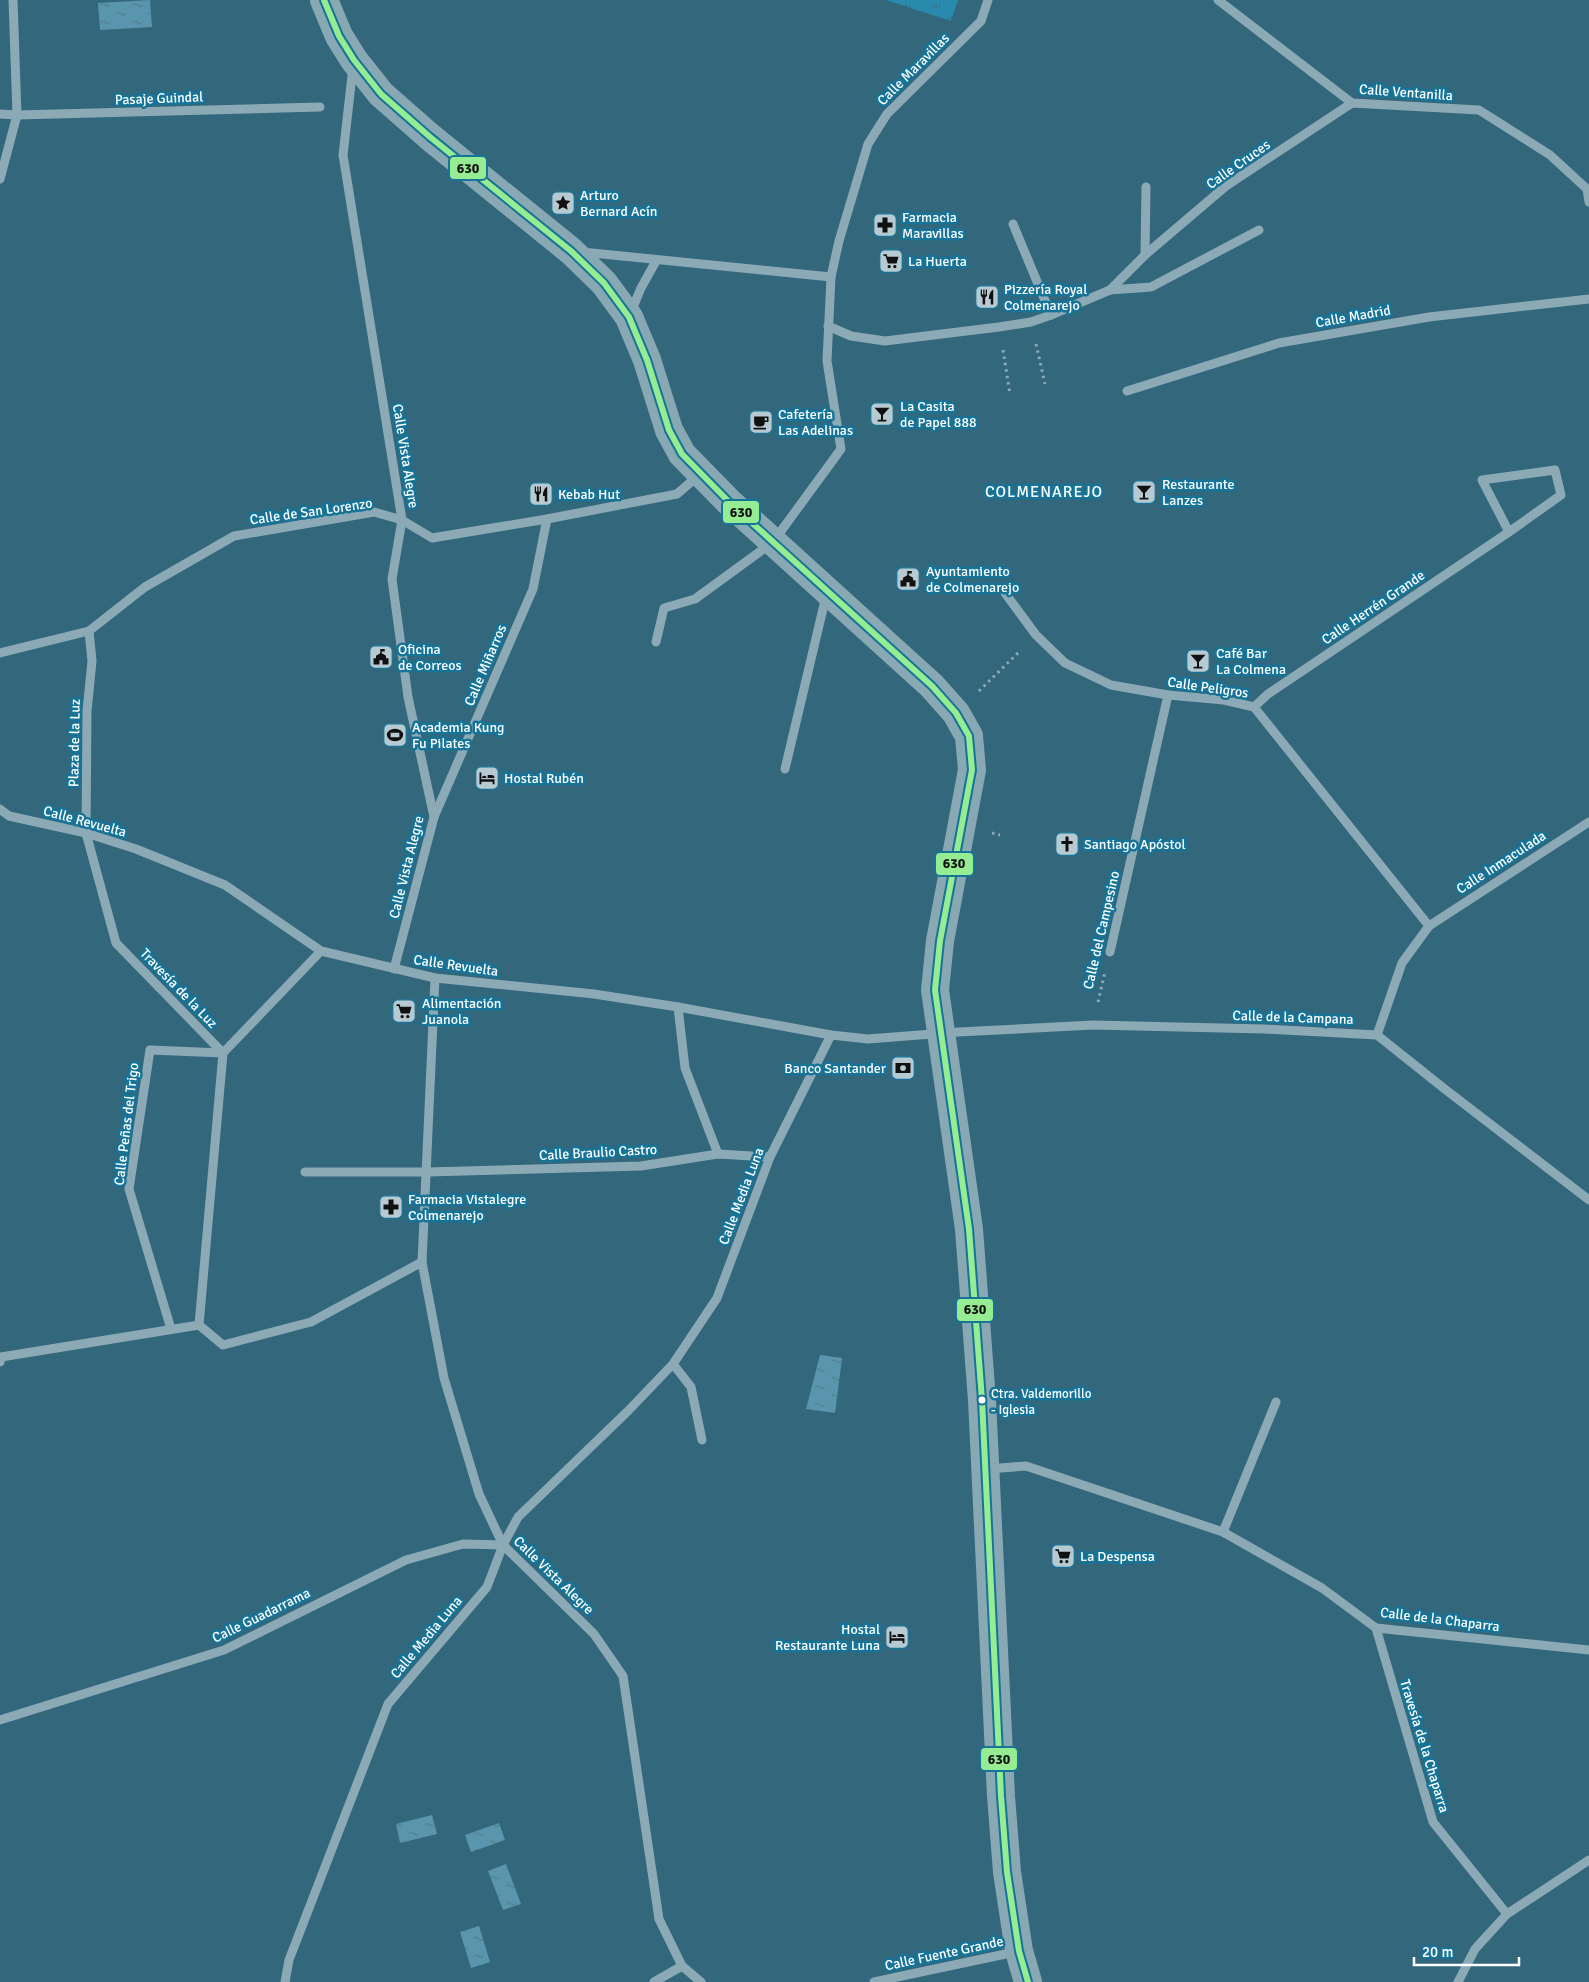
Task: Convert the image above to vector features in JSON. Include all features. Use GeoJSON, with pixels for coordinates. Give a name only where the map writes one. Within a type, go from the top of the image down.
{"type":"FeatureCollection","features":[{"type":"Feature","properties":{"kind":"main road"},"geometry":{"type":"LineString","coordinates":[[324,0],[339,36],[354,60],[381,94],[571,251],[604,283],[629,317],[647,360],[669,430],[682,454],[728,502],[932,686],[956,713],[969,736],[972,770],[940,942],[935,990],[969,1230],[985,1469],[1001,1796],[1007,1872],[1019,1951],[1028,1982]]}},
{"type":"Feature","properties":{"kind":"street"},"geometry":{"type":"LineString","coordinates":[[0,179],[18,115],[13,0]]}},
{"type":"Feature","properties":{"kind":"street","name":"Calle Maravillas"},"geometry":{"type":"LineString","coordinates":[[773,542],[841,450],[827,361],[831,277],[839,241],[868,144],[887,114],[981,21],[988,0]]}},
{"type":"Feature","properties":{"kind":"street","name":"Calle Ventanilla"},"geometry":{"type":"LineString","coordinates":[[1218,0],[1352,103],[1479,110],[1550,154],[1588,187],[1589,202]]}},
{"type":"Feature","properties":{"kind":"street","name":"Calle Vista Alegre"},"geometry":{"type":"LineString","coordinates":[[354,60],[343,155],[402,520],[392,579],[408,697],[434,817],[394,970]]}},
{"type":"Feature","properties":{"kind":"street","name":"Calle Cruces"},"geometry":{"type":"LineString","coordinates":[[828,326],[851,336],[885,341],[999,327],[1032,322],[1110,290],[1145,255],[1226,186],[1352,103]]}},
{"type":"Feature","properties":{"kind":"street","name":"Pasaje Guindal"},"geometry":{"type":"LineString","coordinates":[[0,114],[320,107]]}},
{"type":"Feature","properties":{"kind":"street"},"geometry":{"type":"LineString","coordinates":[[1145,255],[1146,187]]}},
{"type":"Feature","properties":{"kind":"street"},"geometry":{"type":"LineString","coordinates":[[1013,224],[1051,315]]}},
{"type":"Feature","properties":{"kind":"street"},"geometry":{"type":"LineString","coordinates":[[1110,290],[1151,287],[1259,230]]}},
{"type":"Feature","properties":{"kind":"street"},"geometry":{"type":"LineString","coordinates":[[571,251],[831,277]]}},
{"type":"Feature","properties":{"kind":"street"},"geometry":{"type":"LineString","coordinates":[[629,317],[640,288],[656,261]]}},
{"type":"Feature","properties":{"kind":"street","name":"Calle Madrid"},"geometry":{"type":"LineString","coordinates":[[1127,391],[1279,343],[1429,317],[1589,299]]}},
{"type":"Feature","properties":{"kind":"street","name":"Calle Herrén Grande"},"geometry":{"type":"LineString","coordinates":[[1254,708],[1268,694],[1509,532],[1562,495],[1554,470],[1482,480],[1509,532]]}},
{"type":"Feature","properties":{"kind":"street","name":"Calle de San Lorenzo"},"geometry":{"type":"LineString","coordinates":[[0,653],[89,631],[144,588],[234,536],[374,512],[402,520],[432,538],[547,519],[677,494],[701,474]]}},
{"type":"Feature","properties":{"kind":"street","name":"Calle Miñarros"},"geometry":{"type":"LineString","coordinates":[[434,817],[533,589],[547,519]]}},
{"type":"Feature","properties":{"kind":"street"},"geometry":{"type":"LineString","coordinates":[[656,642],[664,608],[695,599],[773,542]]}},
{"type":"Feature","properties":{"kind":"street"},"geometry":{"type":"LineString","coordinates":[[785,769],[827,591]]}},
{"type":"Feature","properties":{"kind":"street","name":"Calle Peligros"},"geometry":{"type":"LineString","coordinates":[[1005,593],[1036,635],[1065,663],[1111,685],[1168,695],[1224,700],[1254,708],[1429,926]]}},
{"type":"Feature","properties":{"kind":"street","name":"Plaza de la Luz"},"geometry":{"type":"LineString","coordinates":[[89,631],[92,661],[87,711],[86,833],[116,943]]}},
{"type":"Feature","properties":{"kind":"street","name":"Calle del Campesino"},"geometry":{"type":"LineString","coordinates":[[1110,952],[1168,695]]}},
{"type":"Feature","properties":{"kind":"street","name":"Calle Revuelta"},"geometry":{"type":"LineString","coordinates":[[0,809],[9,816],[86,833],[136,849],[224,885],[321,951],[394,970],[435,978],[594,994],[678,1007],[831,1035],[868,1039],[940,1034]]}},
{"type":"Feature","properties":{"kind":"street"},"geometry":{"type":"LineString","coordinates":[[0,823],[9,816]]}},
{"type":"Feature","properties":{"kind":"street","name":"Calle Inmaculada"},"geometry":{"type":"LineString","coordinates":[[1429,926],[1589,822]]}},
{"type":"Feature","properties":{"kind":"street"},"geometry":{"type":"LineString","coordinates":[[1429,926],[1402,963],[1377,1034],[1446,1090],[1589,1200]]}},
{"type":"Feature","properties":{"kind":"street","name":"Travesía de la Luz"},"geometry":{"type":"LineString","coordinates":[[116,943],[223,1053]]}},
{"type":"Feature","properties":{"kind":"street"},"geometry":{"type":"LineString","coordinates":[[199,1325],[223,1053],[321,951]]}},
{"type":"Feature","properties":{"kind":"street","name":"Calle Vista Alegre"},"geometry":{"type":"LineString","coordinates":[[435,978],[422,1262],[444,1378],[479,1494],[502,1545],[594,1634],[623,1676],[660,1919],[682,1966],[701,1982]]}},
{"type":"Feature","properties":{"kind":"street"},"geometry":{"type":"LineString","coordinates":[[678,1007],[685,1068],[718,1154]]}},
{"type":"Feature","properties":{"kind":"street","name":"Calle de la Campana"},"geometry":{"type":"LineString","coordinates":[[940,1034],[1093,1025],[1377,1034]]}},
{"type":"Feature","properties":{"kind":"street","name":"Calle Media Luna"},"geometry":{"type":"LineString","coordinates":[[285,1982],[290,1960],[388,1704],[487,1587],[502,1545],[518,1517],[628,1411],[673,1364],[717,1298],[770,1157],[831,1035]]}},
{"type":"Feature","properties":{"kind":"street","name":"Calle Peñas del Trigo"},"geometry":{"type":"LineString","coordinates":[[171,1329],[129,1189],[150,1050],[223,1053]]}},
{"type":"Feature","properties":{"kind":"street","name":"Calle Braulio Castro"},"geometry":{"type":"LineString","coordinates":[[427,1172],[641,1166],[718,1154],[770,1157]]}},
{"type":"Feature","properties":{"kind":"street"},"geometry":{"type":"LineString","coordinates":[[305,1172],[427,1172]]}},
{"type":"Feature","properties":{"kind":"street"},"geometry":{"type":"LineString","coordinates":[[0,1358],[199,1325],[223,1345],[310,1322],[422,1262]]}},
{"type":"Feature","properties":{"kind":"street"},"geometry":{"type":"LineString","coordinates":[[673,1364],[691,1388],[702,1440]]}},
{"type":"Feature","properties":{"kind":"street"},"geometry":{"type":"LineString","coordinates":[[1223,1532],[1276,1402]]}},
{"type":"Feature","properties":{"kind":"street","name":"Calle de la Chaparra"},"geometry":{"type":"LineString","coordinates":[[985,1469],[1026,1466],[1223,1532],[1322,1588],[1376,1628],[1589,1650]]}},
{"type":"Feature","properties":{"kind":"street","name":"Calle Guadarrama"},"geometry":{"type":"LineString","coordinates":[[0,1720],[224,1650],[406,1560],[463,1544],[502,1545]]}},
{"type":"Feature","properties":{"kind":"street","name":"Travesía de la Chaparra"},"geometry":{"type":"LineString","coordinates":[[1376,1628],[1433,1822],[1507,1914]]}},
{"type":"Feature","properties":{"kind":"street"},"geometry":{"type":"LineString","coordinates":[[1458,1982],[1475,1949],[1507,1914],[1589,1860]]}},
{"type":"Feature","properties":{"kind":"street","name":"Calle Fuente Grande"},"geometry":{"type":"LineString","coordinates":[[874,1982],[1019,1951]]}},
{"type":"Feature","properties":{"kind":"street"},"geometry":{"type":"LineString","coordinates":[[654,1982],[682,1966]]}},
{"type":"Feature","properties":{"kind":"path"},"geometry":{"type":"LineString","coordinates":[[1032,322],[1045,384]]}},
{"type":"Feature","properties":{"kind":"path"},"geometry":{"type":"LineString","coordinates":[[999,327],[1010,394]]}},
{"type":"Feature","properties":{"kind":"path"},"geometry":{"type":"LineString","coordinates":[[956,713],[1036,635]]}},
{"type":"Feature","properties":{"kind":"path","name":"Calle del Campesino"},"geometry":{"type":"LineString","coordinates":[[1093,1025],[1110,952]]}},
{"type":"Feature","properties":{"kind":"green space"},"geometry":{"type":"Polygon","coordinates":[[[886,0],[958,0],[951,21],[886,0]]]}},
{"type":"Feature","properties":{"kind":"water"},"geometry":{"type":"Polygon","coordinates":[[[150,0],[152,27],[100,30],[98,3],[150,0]]]}},
{"type":"Feature","properties":{"kind":"water"},"geometry":{"type":"Polygon","coordinates":[[[820,1355],[842,1358],[835,1413],[806,1409],[820,1355]]]}},
{"type":"Feature","properties":{"kind":"water"},"geometry":{"type":"Polygon","coordinates":[[[432,1815],[437,1834],[400,1843],[396,1824],[432,1815]]]}},
{"type":"Feature","properties":{"kind":"water"},"geometry":{"type":"Polygon","coordinates":[[[499,1823],[505,1840],[471,1852],[465,1835],[499,1823]]]}},
{"type":"Feature","properties":{"kind":"water"},"geometry":{"type":"Polygon","coordinates":[[[506,1864],[521,1904],[503,1910],[488,1871],[506,1864]]]}},
{"type":"Feature","properties":{"kind":"water"},"geometry":{"type":"Polygon","coordinates":[[[479,1926],[490,1962],[471,1968],[460,1932],[479,1926]]]}},
{"type":"Feature","properties":{"kind":"transit line","name":"630"},"geometry":{"type":"LineString","coordinates":[[324,0],[339,36],[354,60],[381,94],[430,137],[571,251],[604,283],[629,317],[647,360],[669,430],[682,454],[729,502],[932,686],[956,713],[969,736],[972,770],[940,941],[935,990],[969,1229],[982,1400],[1001,1796],[1007,1872],[1019,1951],[1028,1982]]}},
{"type":"Feature","properties":{"kind":"place","name":"Arturo Bernard Acín"},"geometry":{"type":"Point","coordinates":[563,203]}},
{"type":"Feature","properties":{"kind":"place","name":"Farmacia Maravillas"},"geometry":{"type":"Point","coordinates":[885,225]}},
{"type":"Feature","properties":{"kind":"place","name":"La Huerta"},"geometry":{"type":"Point","coordinates":[891,261]}},
{"type":"Feature","properties":{"kind":"place","name":"Pizzería Royal Colmenarejo"},"geometry":{"type":"Point","coordinates":[987,297]}},
{"type":"Feature","properties":{"kind":"place","name":"La Casita de Papel 888"},"geometry":{"type":"Point","coordinates":[882,414]}},
{"type":"Feature","properties":{"kind":"place","name":"Cafetería Las Adelinas"},"geometry":{"type":"Point","coordinates":[761,422]}},
{"type":"Feature","properties":{"kind":"place","name":"Restaurante Lanzes"},"geometry":{"type":"Point","coordinates":[1144,492]}},
{"type":"Feature","properties":{"kind":"place","name":"Kebab Hut"},"geometry":{"type":"Point","coordinates":[541,494]}},
{"type":"Feature","properties":{"kind":"place","name":"Ayuntamiento de Colmenarejo"},"geometry":{"type":"Point","coordinates":[908,579]}},
{"type":"Feature","properties":{"kind":"place","name":"Oficina de Correos"},"geometry":{"type":"Point","coordinates":[381,657]}},
{"type":"Feature","properties":{"kind":"place","name":"Café Bar La Colmena"},"geometry":{"type":"Point","coordinates":[1198,661]}},
{"type":"Feature","properties":{"kind":"place","name":"Academia Kung Fu Pilates"},"geometry":{"type":"Point","coordinates":[395,735]}},
{"type":"Feature","properties":{"kind":"place","name":"Hostal Rubén"},"geometry":{"type":"Point","coordinates":[487,778]}},
{"type":"Feature","properties":{"kind":"place","name":"Santiago Apóstol"},"geometry":{"type":"Point","coordinates":[1067,844]}},
{"type":"Feature","properties":{"kind":"place","name":"Alimentación Juanola"},"geometry":{"type":"Point","coordinates":[404,1011]}},
{"type":"Feature","properties":{"kind":"place","name":"Banco Santander"},"geometry":{"type":"Point","coordinates":[903,1068]}},
{"type":"Feature","properties":{"kind":"place","name":"Farmacia Vistalegre Colmenarejo"},"geometry":{"type":"Point","coordinates":[391,1207]}},
{"type":"Feature","properties":{"kind":"place","name":"Ctra. Valdemorillo - Iglesia"},"geometry":{"type":"Point","coordinates":[982,1400]}},
{"type":"Feature","properties":{"kind":"place","name":"La Despensa"},"geometry":{"type":"Point","coordinates":[1063,1556]}},
{"type":"Feature","properties":{"kind":"place","name":"Hostal Restaurante Luna"},"geometry":{"type":"Point","coordinates":[897,1637]}},
{"type":"Feature","properties":{"kind":"district","name":"COLMENAREJO"},"geometry":{"type":"Point","coordinates":[1044,491]}}]}
